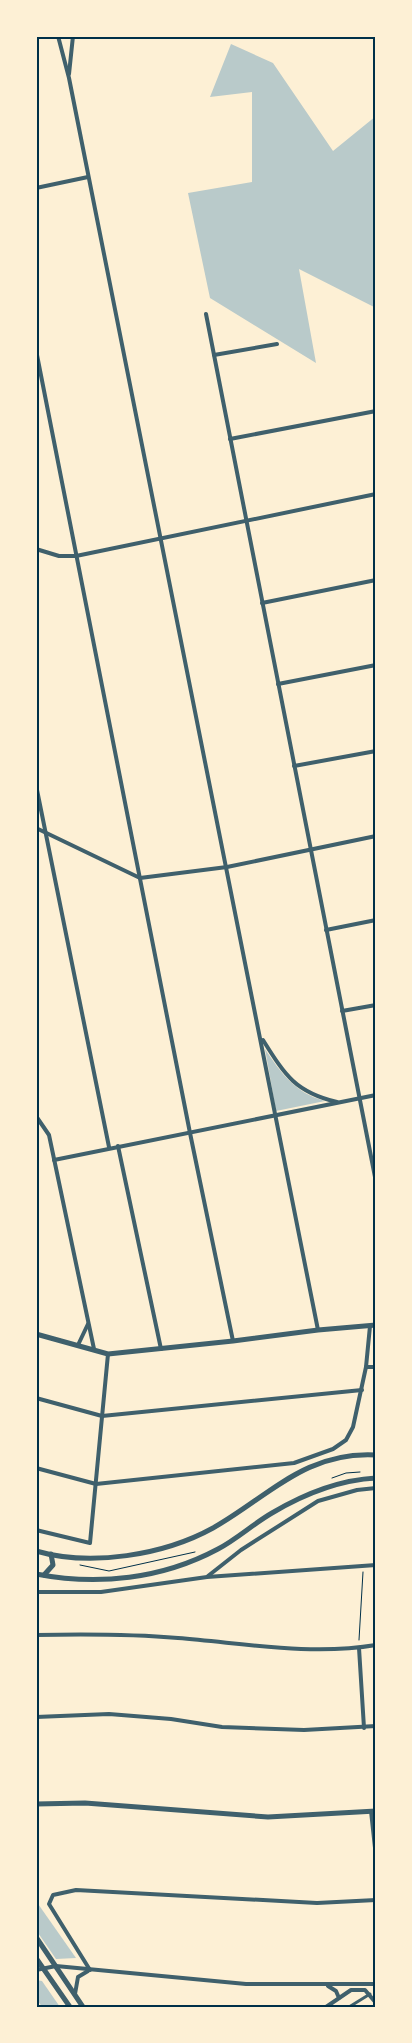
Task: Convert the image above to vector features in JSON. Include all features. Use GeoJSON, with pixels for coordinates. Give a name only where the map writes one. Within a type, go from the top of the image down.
{"type":"FeatureCollection","features":[{"type":"Feature","properties":{"kind":"street"},"geometry":{"type":"LineString","coordinates":[[58,36],[69,78],[318,1330]]}},
{"type":"Feature","properties":{"kind":"street"},"geometry":{"type":"LineString","coordinates":[[69,78],[73,36]]}},
{"type":"Feature","properties":{"kind":"street"},"geometry":{"type":"LineString","coordinates":[[36,188],[88,177]]}},
{"type":"Feature","properties":{"kind":"street"},"geometry":{"type":"LineString","coordinates":[[206,314],[358,1099],[376,1182]]}},
{"type":"Feature","properties":{"kind":"street"},"geometry":{"type":"LineString","coordinates":[[214,355],[277,344]]}},
{"type":"Feature","properties":{"kind":"street"},"geometry":{"type":"LineString","coordinates":[[36,350],[233,1342]]}},
{"type":"Feature","properties":{"kind":"street"},"geometry":{"type":"LineString","coordinates":[[230,439],[376,411]]}},
{"type":"Feature","properties":{"kind":"street"},"geometry":{"type":"LineString","coordinates":[[36,549],[59,556],[76,556],[376,494]]}},
{"type":"Feature","properties":{"kind":"street"},"geometry":{"type":"LineString","coordinates":[[262,603],[376,580]]}},
{"type":"Feature","properties":{"kind":"street"},"geometry":{"type":"LineString","coordinates":[[278,684],[376,665]]}},
{"type":"Feature","properties":{"kind":"street"},"geometry":{"type":"LineString","coordinates":[[294,766],[376,751]]}},
{"type":"Feature","properties":{"kind":"street"},"geometry":{"type":"LineString","coordinates":[[36,785],[110,1147]]}},
{"type":"Feature","properties":{"kind":"street"},"geometry":{"type":"LineString","coordinates":[[36,828],[140,878],[227,867],[310,848],[376,836]]}},
{"type":"Feature","properties":{"kind":"street"},"geometry":{"type":"LineString","coordinates":[[326,930],[376,920]]}},
{"type":"Feature","properties":{"kind":"street"},"geometry":{"type":"LineString","coordinates":[[342,1012],[376,1005]]}},
{"type":"Feature","properties":{"kind":"street"},"geometry":{"type":"LineString","coordinates":[[261,1037],[281,1069],[298,1087],[309,1094],[339,1102]]}},
{"type":"Feature","properties":{"kind":"street"},"geometry":{"type":"LineString","coordinates":[[54,1160],[110,1147],[190,1133],[376,1095]]}},
{"type":"Feature","properties":{"kind":"street"},"geometry":{"type":"LineString","coordinates":[[36,1116],[49,1135],[94,1350]]}},
{"type":"Feature","properties":{"kind":"street"},"geometry":{"type":"LineString","coordinates":[[118,1146],[161,1349]]}},
{"type":"Feature","properties":{"kind":"street"},"geometry":{"type":"LineString","coordinates":[[78,1345],[88,1324]]}},
{"type":"Feature","properties":{"kind":"street"},"geometry":{"type":"LineString","coordinates":[[36,1334],[108,1354],[233,1342],[318,1330],[373,1326],[362,1390],[353,1427],[346,1440],[333,1449],[294,1463],[96,1484],[36,1468]]}},
{"type":"Feature","properties":{"kind":"street"},"geometry":{"type":"LineString","coordinates":[[36,1530],[90,1544],[108,1354]]}},
{"type":"Feature","properties":{"kind":"street"},"geometry":{"type":"LineString","coordinates":[[366,1367],[376,1367]]}},
{"type":"Feature","properties":{"kind":"street"},"geometry":{"type":"LineString","coordinates":[[36,1398],[102,1416],[362,1390]]}},
{"type":"Feature","properties":{"kind":"street"},"geometry":{"type":"LineString","coordinates":[[36,1551],[94,1558],[156,1550],[212,1528],[293,1474],[337,1458],[376,1456]]}},
{"type":"Feature","properties":{"kind":"street"},"geometry":{"type":"LineString","coordinates":[[36,1574],[106,1581],[166,1571],[218,1549],[272,1513],[319,1490],[341,1482],[376,1478]]}},
{"type":"Feature","properties":{"kind":"street"},"geometry":{"type":"LineString","coordinates":[[207,1577],[241,1550],[318,1501],[357,1490],[376,1488]]}},
{"type":"Feature","properties":{"kind":"street"},"geometry":{"type":"LineString","coordinates":[[44,1576],[48,1574],[53,1565],[51,1554]]}},
{"type":"Feature","properties":{"kind":"street"},"geometry":{"type":"LineString","coordinates":[[36,1592],[101,1592],[207,1577],[376,1566]]}},
{"type":"Feature","properties":{"kind":"street"},"geometry":{"type":"LineString","coordinates":[[36,1588],[43,1591]]}},
{"type":"Feature","properties":{"kind":"street"},"geometry":{"type":"LineString","coordinates":[[36,1635],[96,1634],[177,1638],[264,1648],[359,1648],[376,1645]]}},
{"type":"Feature","properties":{"kind":"street"},"geometry":{"type":"LineString","coordinates":[[359,1648],[364,1728]]}},
{"type":"Feature","properties":{"kind":"street"},"geometry":{"type":"LineString","coordinates":[[36,1717],[109,1714],[171,1719],[222,1727],[304,1730],[376,1726]]}},
{"type":"Feature","properties":{"kind":"street"},"geometry":{"type":"LineString","coordinates":[[36,1804],[85,1803],[268,1817],[373,1811],[376,1857]]}},
{"type":"Feature","properties":{"kind":"street"},"geometry":{"type":"LineString","coordinates":[[90,1970],[49,1904],[53,1895],[76,1890],[317,1903],[376,1900]]}},
{"type":"Feature","properties":{"kind":"street"},"geometry":{"type":"LineString","coordinates":[[36,1937],[83,2007]]}},
{"type":"Feature","properties":{"kind":"street"},"geometry":{"type":"LineString","coordinates":[[36,1958],[70,2007]]}},
{"type":"Feature","properties":{"kind":"street"},"geometry":{"type":"LineString","coordinates":[[36,1970],[56,1966],[246,1984],[328,1986],[376,1984]]}},
{"type":"Feature","properties":{"kind":"street"},"geometry":{"type":"LineString","coordinates":[[75,1994],[78,1977],[90,1970]]}},
{"type":"Feature","properties":{"kind":"street"},"geometry":{"type":"LineString","coordinates":[[349,2007],[370,1994],[376,1984]]}},
{"type":"Feature","properties":{"kind":"street"},"geometry":{"type":"LineString","coordinates":[[328,1986],[336,1991],[339,1998]]}},
{"type":"Feature","properties":{"kind":"street"},"geometry":{"type":"LineString","coordinates":[[326,2007],[355,1989],[362,1989],[370,1994],[376,2002]]}},
{"type":"Feature","properties":{"kind":"path"},"geometry":{"type":"LineString","coordinates":[[359,1648],[364,1567]]}},
{"type":"Feature","properties":{"kind":"shaded area"},"geometry":{"type":"Polygon","coordinates":[[[231,44],[273,63],[333,151],[376,116],[376,308],[299,269],[316,363],[210,298],[188,193],[252,182],[252,92],[210,97],[231,44]]]}},
{"type":"Feature","properties":{"kind":"shaded area"},"geometry":{"type":"Polygon","coordinates":[[[265,1049],[290,1081],[305,1093],[325,1101],[276,1111],[265,1049]]]}},
{"type":"Feature","properties":{"kind":"shaded area"},"geometry":{"type":"Polygon","coordinates":[[[36,1901],[76,1958],[56,1959],[36,1930],[36,1901]]]}},
{"type":"Feature","properties":{"kind":"shaded area"},"geometry":{"type":"Polygon","coordinates":[[[36,1980],[42,1981],[60,2007],[42,2007],[36,1998],[36,1980]]]}}]}
